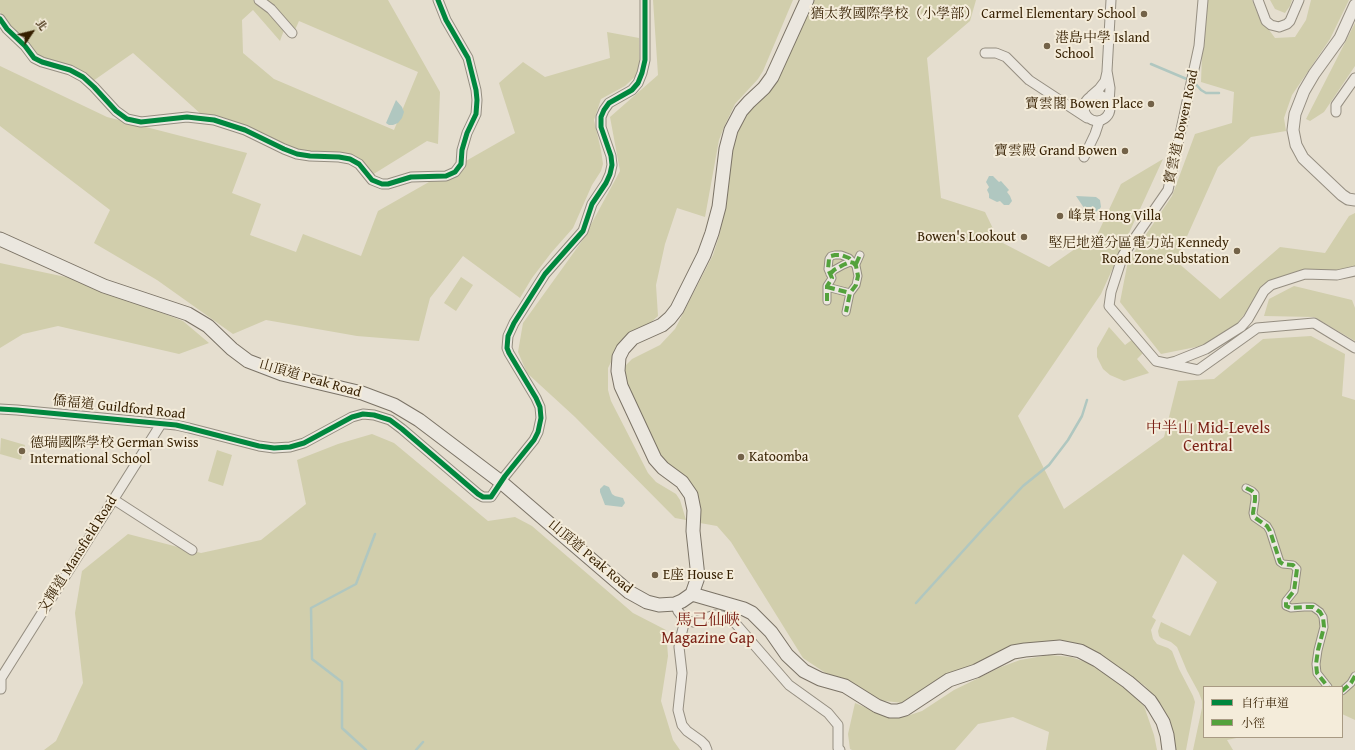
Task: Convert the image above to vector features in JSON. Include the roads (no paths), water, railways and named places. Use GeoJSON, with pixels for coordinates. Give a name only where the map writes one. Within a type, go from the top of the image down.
{"type":"FeatureCollection","features":[{"type":"Feature","properties":{"kind":"main road"},"geometry":{"type":"LineString","coordinates":[[675,604],[692,594],[698,577],[694,510],[691,495],[682,482],[663,468],[655,459],[621,386],[618,371],[619,357],[625,346],[634,338],[662,325],[677,310],[704,255],[712,233],[719,207],[726,149],[732,130],[741,111],[764,88],[772,77],[807,0]]}},
{"type":"Feature","properties":{"kind":"main road","name":"山頂道 Peak Road"},"geometry":{"type":"LineString","coordinates":[[0,239],[104,286],[188,314],[208,326],[232,349],[248,361],[282,374],[362,393],[394,406],[419,420],[501,482],[629,592],[647,602],[659,605],[675,604]]}},
{"type":"Feature","properties":{"kind":"main road"},"geometry":{"type":"LineString","coordinates":[[697,564],[702,581],[708,591],[720,602]]}},
{"type":"Feature","properties":{"kind":"main road"},"geometry":{"type":"LineString","coordinates":[[692,594],[752,613],[771,632],[787,656],[804,671],[820,679],[845,686],[877,706],[890,711],[905,709],[949,680],[976,671],[1013,652],[1060,647],[1080,651],[1097,660],[1128,682],[1150,701],[1162,722],[1167,735],[1169,750]]}},
{"type":"Feature","properties":{"kind":"street"},"geometry":{"type":"LineString","coordinates":[[259,0],[271,9],[292,33]]}},
{"type":"Feature","properties":{"kind":"street"},"geometry":{"type":"LineString","coordinates":[[0,19],[7,29],[25,46],[34,58],[42,62],[70,70],[83,77],[116,111],[127,119],[137,122],[187,117],[214,120],[245,130],[297,154],[350,159],[359,164],[372,180],[382,184],[388,184],[411,177],[443,177],[453,174],[459,167],[462,147],[476,114],[476,90],[468,58],[446,20],[438,0]]}},
{"type":"Feature","properties":{"kind":"street"},"geometry":{"type":"LineString","coordinates":[[501,482],[534,440],[538,432],[541,418],[540,407],[536,398],[509,353],[507,348],[508,336],[514,323],[545,274],[583,231],[592,204],[606,183],[610,174],[612,165],[611,156],[601,127],[601,117],[609,103],[632,90],[638,83],[642,74],[645,60],[645,0]]}},
{"type":"Feature","properties":{"kind":"street"},"geometry":{"type":"LineString","coordinates":[[1087,118],[1084,110],[1088,99],[1099,89],[1105,80],[1107,70],[1111,0]]}},
{"type":"Feature","properties":{"kind":"street","name":"寶雲道 Bowen Road"},"geometry":{"type":"LineString","coordinates":[[1203,0],[1199,46],[1168,190],[1123,255],[1111,292],[1110,306],[1156,361],[1198,370],[1257,328],[1264,327],[1314,323],[1355,348]]}},
{"type":"Feature","properties":{"kind":"street"},"geometry":{"type":"LineString","coordinates":[[1258,0],[1266,21],[1271,25],[1279,27],[1290,21],[1299,0]]}},
{"type":"Feature","properties":{"kind":"street"},"geometry":{"type":"LineString","coordinates":[[1355,5],[1340,38],[1314,74],[1304,91],[1295,114],[1294,130],[1296,145],[1303,158],[1342,195],[1348,199],[1355,200]]}},
{"type":"Feature","properties":{"kind":"street"},"geometry":{"type":"LineString","coordinates":[[985,53],[996,53],[1006,57],[1029,80],[1087,118],[1099,122]]}},
{"type":"Feature","properties":{"kind":"street"},"geometry":{"type":"LineString","coordinates":[[1084,157],[1099,122],[1109,115],[1110,88],[1107,70]]}},
{"type":"Feature","properties":{"kind":"street"},"geometry":{"type":"LineString","coordinates":[[1336,112],[1336,105],[1355,78]]}},
{"type":"Feature","properties":{"kind":"street"},"geometry":{"type":"LineString","coordinates":[[1058,99],[1071,104],[1100,95],[1109,102]]}},
{"type":"Feature","properties":{"kind":"street"},"geometry":{"type":"LineString","coordinates":[[855,263],[860,255]]}},
{"type":"Feature","properties":{"kind":"street"},"geometry":{"type":"LineString","coordinates":[[827,301],[827,287],[831,280],[828,269],[829,259],[831,256],[849,258],[855,263],[858,276],[856,285],[850,293],[846,312]]}},
{"type":"Feature","properties":{"kind":"street"},"geometry":{"type":"LineString","coordinates":[[830,274],[843,265],[850,262],[855,263]]}},
{"type":"Feature","properties":{"kind":"street"},"geometry":{"type":"LineString","coordinates":[[1164,363],[1176,361],[1206,349],[1238,330],[1248,319],[1264,291],[1271,285],[1305,274],[1337,275],[1355,271]]}},
{"type":"Feature","properties":{"kind":"street"},"geometry":{"type":"LineString","coordinates":[[827,287],[850,293]]}},
{"type":"Feature","properties":{"kind":"street","name":"僑福道 Guildford Road"},"geometry":{"type":"LineString","coordinates":[[0,409],[161,424],[189,428],[259,446],[282,447],[297,445],[311,439],[352,417],[363,414],[374,415],[385,418],[396,424],[483,497],[491,497],[501,482]]}},
{"type":"Feature","properties":{"kind":"street","name":"文輝道 Mansfield Road"},"geometry":{"type":"LineString","coordinates":[[1,689],[2,678],[161,424]]}},
{"type":"Feature","properties":{"kind":"street"},"geometry":{"type":"LineString","coordinates":[[1246,488],[1252,490],[1255,494],[1256,500],[1254,515],[1257,520],[1265,525],[1270,531],[1280,562],[1293,566],[1297,569],[1294,591],[1286,601],[1286,606],[1291,608],[1304,606],[1313,608],[1319,610],[1323,616],[1324,627],[1317,653],[1316,664],[1317,673],[1327,686]]}},
{"type":"Feature","properties":{"kind":"street"},"geometry":{"type":"LineString","coordinates":[[114,500],[192,550]]}},
{"type":"Feature","properties":{"kind":"street"},"geometry":{"type":"LineString","coordinates":[[675,604],[685,620],[693,622],[715,615],[730,619],[736,624],[789,685],[828,713],[838,725],[838,748],[840,750]]}},
{"type":"Feature","properties":{"kind":"street"},"geometry":{"type":"LineString","coordinates":[[685,620],[679,647],[682,677],[678,710],[682,725],[687,731],[701,741],[707,750]]}},
{"type":"Feature","properties":{"kind":"street"},"geometry":{"type":"LineString","coordinates":[[1343,689],[1351,683],[1355,676]]}},
{"type":"Feature","properties":{"kind":"water"},"geometry":{"type":"Polygon","coordinates":[[[396,100],[404,112],[398,123],[389,125],[386,123],[396,100]]]}},
{"type":"Feature","properties":{"kind":"water"},"geometry":{"type":"Polygon","coordinates":[[[989,176],[993,176],[999,182],[1001,181],[1009,190],[1007,192],[1012,201],[1009,205],[1004,205],[1000,201],[997,202],[989,198],[987,190],[989,187],[986,182],[989,176]]]}},
{"type":"Feature","properties":{"kind":"water"},"geometry":{"type":"Polygon","coordinates":[[[1076,196],[1096,197],[1100,200],[1101,207],[1098,211],[1094,212],[1092,209],[1084,208],[1076,196]]]}},
{"type":"Feature","properties":{"kind":"water"},"geometry":{"type":"Polygon","coordinates":[[[604,485],[609,487],[612,494],[623,498],[625,503],[622,507],[605,505],[600,492],[600,489],[604,485]]]}},
{"type":"Feature","properties":{"kind":"waterway"},"geometry":{"type":"LineString","coordinates":[[1151,64],[1189,80]]}},
{"type":"Feature","properties":{"kind":"waterway"},"geometry":{"type":"LineString","coordinates":[[1194,82],[1206,93],[1219,93]]}},
{"type":"Feature","properties":{"kind":"waterway"},"geometry":{"type":"LineString","coordinates":[[916,603],[1023,486],[1049,465],[1068,440],[1082,416],[1087,400]]}},
{"type":"Feature","properties":{"kind":"waterway"},"geometry":{"type":"LineString","coordinates":[[366,750],[342,728],[342,682],[312,659],[311,608],[356,584],[375,534]]}},
{"type":"Feature","properties":{"kind":"waterway"},"geometry":{"type":"LineString","coordinates":[[416,750],[423,742]]}},
{"type":"Feature","properties":{"kind":"place","name":"猶太教國際學校（小學部） Carmel Elementary School"},"geometry":{"type":"Point","coordinates":[1144,14]}},
{"type":"Feature","properties":{"kind":"place","name":"港島中學 Island School"},"geometry":{"type":"Point","coordinates":[1047,46]}},
{"type":"Feature","properties":{"kind":"place","name":"寶雲閣 Bowen Place"},"geometry":{"type":"Point","coordinates":[1151,104]}},
{"type":"Feature","properties":{"kind":"place","name":"寶雲殿 Grand Bowen"},"geometry":{"type":"Point","coordinates":[1125,151]}},
{"type":"Feature","properties":{"kind":"place","name":"峰景 Hong Villa"},"geometry":{"type":"Point","coordinates":[1060,216]}},
{"type":"Feature","properties":{"kind":"place","name":"Bowen's Lookout"},"geometry":{"type":"Point","coordinates":[1024,237]}},
{"type":"Feature","properties":{"kind":"place","name":"堅尼地道分區電力站 Kennedy Road Zone Substation"},"geometry":{"type":"Point","coordinates":[1237,251]}},
{"type":"Feature","properties":{"kind":"place","name":"德瑞國際學校 German Swiss International School"},"geometry":{"type":"Point","coordinates":[22,451]}},
{"type":"Feature","properties":{"kind":"place","name":"Katoomba"},"geometry":{"type":"Point","coordinates":[741,457]}},
{"type":"Feature","properties":{"kind":"place","name":"E座 House E"},"geometry":{"type":"Point","coordinates":[655,575]}},
{"type":"Feature","properties":{"kind":"district","name":"中半山 Mid-Levels Central"},"geometry":{"type":"Point","coordinates":[1208,438]}},
{"type":"Feature","properties":{"kind":"district","name":"馬己仙峽 Magazine Gap"},"geometry":{"type":"Point","coordinates":[708,630]}}]}
